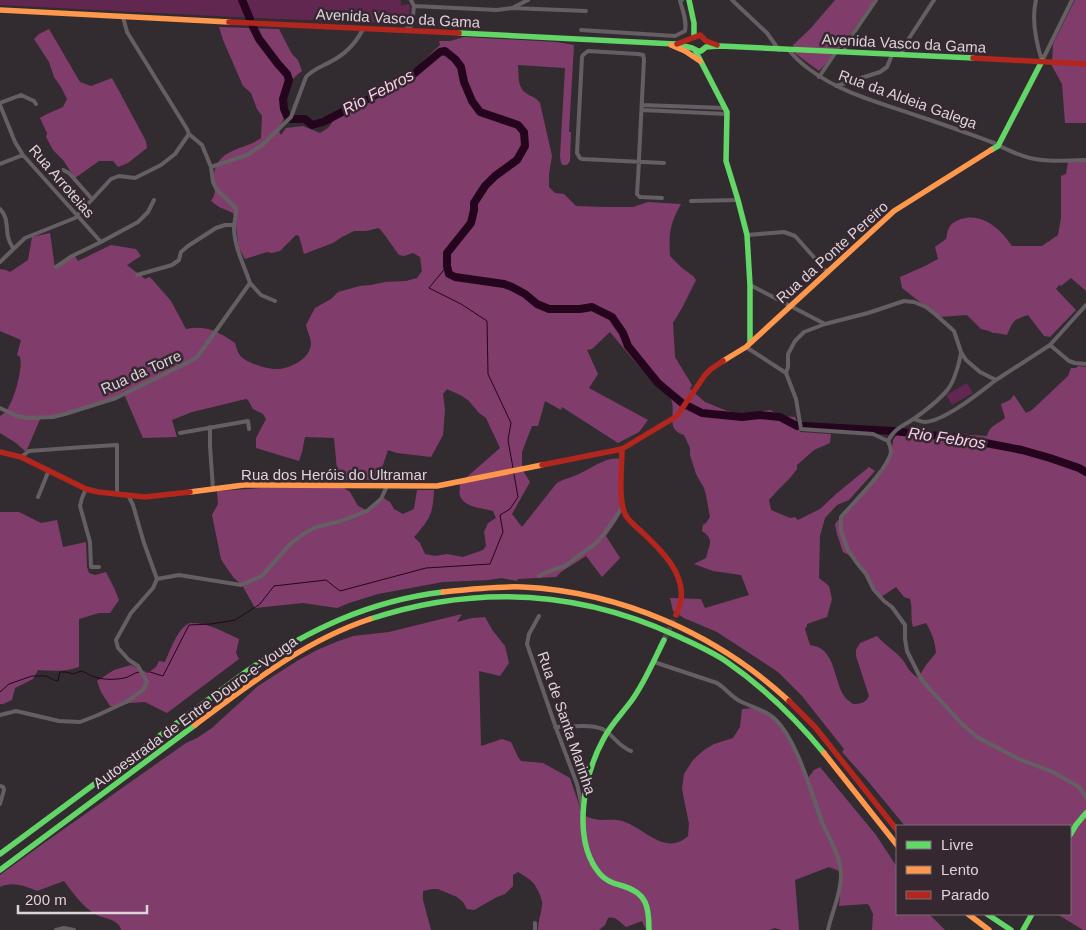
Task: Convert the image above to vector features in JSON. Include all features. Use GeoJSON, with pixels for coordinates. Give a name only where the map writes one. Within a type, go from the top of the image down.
{"type":"FeatureCollection","features":[{"type":"Feature","properties":{"kind":"main road"},"geometry":{"type":"LineString","coordinates":[[689,0],[695,37],[691,42],[726,111],[726,161],[747,235],[750,286],[748,344]]}},
{"type":"Feature","properties":{"kind":"main road","name":"Avenida Vasco da Gama"},"geometry":{"type":"LineString","coordinates":[[0,10],[671,44],[698,51],[705,46],[720,46],[1086,64]]}},
{"type":"Feature","properties":{"kind":"main road","name":"Avenida Vasco da Gama"},"geometry":{"type":"LineString","coordinates":[[671,44],[695,37],[705,38],[705,46]]}},
{"type":"Feature","properties":{"kind":"main road"},"geometry":{"type":"LineString","coordinates":[[671,44],[701,62]]}},
{"type":"Feature","properties":{"kind":"main road"},"geometry":{"type":"LineString","coordinates":[[701,62],[705,46]]}},
{"type":"Feature","properties":{"kind":"main road"},"geometry":{"type":"LineString","coordinates":[[998,146],[1042,61]]}},
{"type":"Feature","properties":{"kind":"main road","name":"Rua da Ponte Pereiro"},"geometry":{"type":"LineString","coordinates":[[622,449],[677,416],[707,372],[748,344],[894,211],[998,146]]}},
{"type":"Feature","properties":{"kind":"main road"},"geometry":{"type":"LineString","coordinates":[[622,449],[622,508],[629,521],[644,534],[672,565],[681,588],[680,603],[676,615]]}},
{"type":"Feature","properties":{"kind":"main road","name":"Rua dos Heróis do Ultramar"},"geometry":{"type":"LineString","coordinates":[[0,452],[15,454],[86,489],[145,497],[244,485],[437,486],[622,449]]}},
{"type":"Feature","properties":{"kind":"main road","name":"Autoestrada de Entre Douro-e-Vouga"},"geometry":{"type":"LineString","coordinates":[[0,854],[247,671],[299,639],[357,612],[381,604],[458,589],[497,587],[560,590],[614,602],[662,618],[714,645],[757,674],[784,696],[815,727],[896,829]]}},
{"type":"Feature","properties":{"kind":"main road","name":"Autoestrada de Entre Douro-e-Vouga"},"geometry":{"type":"LineString","coordinates":[[0,870],[251,683],[309,646],[360,622],[416,606],[460,598],[534,598],[566,601],[616,611],[669,631],[702,647],[733,666],[771,698],[815,741],[854,788],[896,844]]}},
{"type":"Feature","properties":{"kind":"main road"},"geometry":{"type":"LineString","coordinates":[[583,811],[591,772],[599,748],[607,732],[634,696],[654,662],[664,640]]}},
{"type":"Feature","properties":{"kind":"main road","name":"Rua de Santa Marinha"},"geometry":{"type":"LineString","coordinates":[[583,811],[587,848],[596,868],[604,879],[635,891],[645,900],[649,911],[649,930]]}},
{"type":"Feature","properties":{"kind":"main road"},"geometry":{"type":"LineString","coordinates":[[1071,833],[1086,813]]}},
{"type":"Feature","properties":{"kind":"main road"},"geometry":{"type":"LineString","coordinates":[[969,915],[990,930]]}},
{"type":"Feature","properties":{"kind":"main road"},"geometry":{"type":"LineString","coordinates":[[988,915],[1011,930]]}},
{"type":"Feature","properties":{"kind":"main road"},"geometry":{"type":"LineString","coordinates":[[1023,930],[1031,915]]}},
{"type":"Feature","properties":{"kind":"street"},"geometry":{"type":"LineString","coordinates":[[402,30],[412,25],[414,6],[411,0]]}},
{"type":"Feature","properties":{"kind":"street"},"geometry":{"type":"LineString","coordinates":[[512,8],[518,0]]}},
{"type":"Feature","properties":{"kind":"street"},"geometry":{"type":"LineString","coordinates":[[512,8],[528,0]]}},
{"type":"Feature","properties":{"kind":"street"},"geometry":{"type":"LineString","coordinates":[[581,30],[675,36],[685,31],[686,27],[680,1],[682,0]]}},
{"type":"Feature","properties":{"kind":"street"},"geometry":{"type":"LineString","coordinates":[[732,0],[767,33],[779,50]]}},
{"type":"Feature","properties":{"kind":"street"},"geometry":{"type":"LineString","coordinates":[[844,52],[846,44],[876,0]]}},
{"type":"Feature","properties":{"kind":"street"},"geometry":{"type":"LineString","coordinates":[[902,55],[904,46],[934,0]]}},
{"type":"Feature","properties":{"kind":"street"},"geometry":{"type":"LineString","coordinates":[[1036,0],[1034,21],[1037,46],[1042,61]]}},
{"type":"Feature","properties":{"kind":"street"},"geometry":{"type":"LineString","coordinates":[[1042,61],[1072,0]]}},
{"type":"Feature","properties":{"kind":"street"},"geometry":{"type":"LineString","coordinates":[[414,6],[498,10],[512,8],[586,11]]}},
{"type":"Feature","properties":{"kind":"street"},"geometry":{"type":"LineString","coordinates":[[123,17],[127,32],[189,134],[202,145],[211,167],[213,182],[217,190],[236,208],[233,226],[238,253],[250,283],[260,295],[275,301]]}},
{"type":"Feature","properties":{"kind":"street"},"geometry":{"type":"LineString","coordinates":[[211,167],[238,159],[262,146],[290,118],[308,74],[348,49],[363,29]]}},
{"type":"Feature","properties":{"kind":"street","name":"Rua da Aldeia Galega"},"geometry":{"type":"LineString","coordinates":[[789,50],[795,58],[819,77],[867,99],[1035,159],[1086,160]]}},
{"type":"Feature","properties":{"kind":"street"},"geometry":{"type":"LineString","coordinates":[[662,198],[640,198],[637,194],[639,162],[642,107],[643,55],[588,51],[582,57],[577,153],[580,158],[582,159],[639,162],[664,163]]}},
{"type":"Feature","properties":{"kind":"street"},"geometry":{"type":"LineString","coordinates":[[819,77],[836,52]]}},
{"type":"Feature","properties":{"kind":"street"},"geometry":{"type":"LineString","coordinates":[[836,86],[880,72],[887,67],[892,55]]}},
{"type":"Feature","properties":{"kind":"street"},"geometry":{"type":"LineString","coordinates":[[0,104],[22,95],[36,104]]}},
{"type":"Feature","properties":{"kind":"street","name":"Rua Arroteias"},"geometry":{"type":"LineString","coordinates":[[0,104],[15,142],[23,155],[101,242]]}},
{"type":"Feature","properties":{"kind":"street"},"geometry":{"type":"LineString","coordinates":[[642,107],[726,111]]}},
{"type":"Feature","properties":{"kind":"street"},"geometry":{"type":"LineString","coordinates":[[0,123],[6,121]]}},
{"type":"Feature","properties":{"kind":"street"},"geometry":{"type":"LineString","coordinates":[[0,262],[25,238],[71,221],[78,216],[107,182],[114,177],[135,178],[161,165],[175,154],[189,134]]}},
{"type":"Feature","properties":{"kind":"street"},"geometry":{"type":"LineString","coordinates":[[0,164],[23,155]]}},
{"type":"Feature","properties":{"kind":"street"},"geometry":{"type":"LineString","coordinates":[[63,170],[69,173],[92,199]]}},
{"type":"Feature","properties":{"kind":"street"},"geometry":{"type":"LineString","coordinates":[[56,267],[72,256],[143,218],[154,200]]}},
{"type":"Feature","properties":{"kind":"street"},"geometry":{"type":"LineString","coordinates":[[691,201],[738,200]]}},
{"type":"Feature","properties":{"kind":"street"},"geometry":{"type":"LineString","coordinates":[[0,208],[5,214],[8,239],[14,248]]}},
{"type":"Feature","properties":{"kind":"street"},"geometry":{"type":"LineString","coordinates":[[137,275],[172,265],[179,260],[182,251],[218,226],[233,226]]}},
{"type":"Feature","properties":{"kind":"street"},"geometry":{"type":"LineString","coordinates":[[747,235],[790,233],[795,236],[828,273]]}},
{"type":"Feature","properties":{"kind":"street","name":"Rua da Torre"},"geometry":{"type":"LineString","coordinates":[[0,408],[17,416],[28,418],[52,417],[116,398],[186,364],[198,356],[204,349],[250,283]]}},
{"type":"Feature","properties":{"kind":"street"},"geometry":{"type":"LineString","coordinates":[[750,286],[825,324]]}},
{"type":"Feature","properties":{"kind":"street"},"geometry":{"type":"LineString","coordinates":[[786,373],[788,354],[795,341],[804,332],[904,301],[914,302],[926,307],[954,331],[961,352],[966,360],[996,380]]}},
{"type":"Feature","properties":{"kind":"street"},"geometry":{"type":"LineString","coordinates":[[914,418],[923,422],[934,421],[976,396],[996,380],[1050,345],[1086,305]]}},
{"type":"Feature","properties":{"kind":"street"},"geometry":{"type":"LineString","coordinates":[[748,344],[786,373],[796,399],[801,429],[873,434],[888,441],[891,450],[889,458],[879,473],[841,517],[841,531],[848,550],[866,574],[874,590],[892,607],[905,625],[905,639],[908,651],[920,677],[963,725],[977,736],[1019,759],[1053,772],[1073,783],[1079,787],[1086,797]]}},
{"type":"Feature","properties":{"kind":"street"},"geometry":{"type":"LineString","coordinates":[[1050,345],[1069,361],[1086,364]]}},
{"type":"Feature","properties":{"kind":"street"},"geometry":{"type":"LineString","coordinates":[[888,441],[895,431],[936,402],[949,388],[960,360],[961,352]]}},
{"type":"Feature","properties":{"kind":"street"},"geometry":{"type":"LineString","coordinates":[[180,433],[248,421],[249,429]]}},
{"type":"Feature","properties":{"kind":"street"},"geometry":{"type":"LineString","coordinates":[[210,428],[213,488]]}},
{"type":"Feature","properties":{"kind":"street"},"geometry":{"type":"LineString","coordinates":[[21,457],[29,451],[116,445],[117,494]]}},
{"type":"Feature","properties":{"kind":"street"},"geometry":{"type":"LineString","coordinates":[[38,497],[49,470]]}},
{"type":"Feature","properties":{"kind":"street"},"geometry":{"type":"LineString","coordinates":[[157,579],[179,575],[241,585],[262,576],[290,544],[305,533],[316,527],[341,521],[367,511],[380,499],[387,486]]}},
{"type":"Feature","properties":{"kind":"street"},"geometry":{"type":"LineString","coordinates":[[86,489],[80,506],[90,542],[91,567],[99,567]]}},
{"type":"Feature","properties":{"kind":"street"},"geometry":{"type":"LineString","coordinates":[[0,715],[16,711],[59,721],[80,722],[98,716],[126,702],[143,690],[147,682],[138,666],[129,660],[118,648],[116,640],[131,613],[157,579],[128,495]]}},
{"type":"Feature","properties":{"kind":"street"},"geometry":{"type":"LineString","coordinates":[[539,576],[565,566],[590,548],[604,534],[622,508]]}},
{"type":"Feature","properties":{"kind":"street","name":"Rua de Santa Marinha"},"geometry":{"type":"LineString","coordinates":[[539,616],[529,634],[528,644],[576,784],[583,811]]}},
{"type":"Feature","properties":{"kind":"street"},"geometry":{"type":"LineString","coordinates":[[654,662],[717,683],[738,700],[763,710],[774,718],[783,729],[801,765],[840,863],[841,885],[828,930]]}},
{"type":"Feature","properties":{"kind":"street"},"geometry":{"type":"LineString","coordinates":[[555,727],[601,727],[631,752]]}},
{"type":"Feature","properties":{"kind":"street"},"geometry":{"type":"LineString","coordinates":[[0,786],[4,790],[0,804]]}},
{"type":"Feature","properties":{"kind":"street"},"geometry":{"type":"LineString","coordinates":[[535,923],[535,930]]}},
{"type":"Feature","properties":{"kind":"street"},"geometry":{"type":"LineString","coordinates":[[56,930],[64,928],[74,930]]}},
{"type":"Feature","properties":{"kind":"shaded area"},"geometry":{"type":"Polygon","coordinates":[[[0,0],[401,0],[401,5],[409,4],[410,6],[409,22],[406,24],[0,5],[0,0]]]}},
{"type":"Feature","properties":{"kind":"shaded area"},"geometry":{"type":"Polygon","coordinates":[[[835,0],[874,0],[841,47],[819,71],[796,54],[793,45],[811,28],[835,0]]]}},
{"type":"Feature","properties":{"kind":"shaded area"},"geometry":{"type":"Polygon","coordinates":[[[1075,0],[1086,0],[1086,123],[1065,123],[1062,84],[1052,66],[1053,44],[1075,0]]]}},
{"type":"Feature","properties":{"kind":"shaded area"},"geometry":{"type":"Polygon","coordinates":[[[219,27],[279,29],[292,54],[298,60],[302,71],[292,80],[286,90],[284,102],[286,115],[278,129],[281,135],[286,128],[303,126],[320,133],[328,128],[349,104],[389,85],[420,64],[440,45],[439,41],[450,41],[464,37],[557,42],[574,45],[569,132],[571,132],[570,161],[567,165],[561,163],[560,156],[565,68],[518,65],[521,88],[540,103],[552,156],[549,187],[555,193],[564,194],[576,206],[633,207],[648,202],[681,204],[674,218],[671,230],[670,256],[696,280],[673,323],[675,357],[692,385],[690,389],[705,402],[727,411],[742,414],[770,410],[781,416],[795,417],[800,432],[831,434],[830,443],[814,450],[797,465],[797,469],[790,478],[769,500],[771,510],[790,518],[795,517],[798,520],[820,509],[869,467],[875,471],[849,500],[837,505],[825,518],[820,536],[819,578],[829,586],[832,599],[827,617],[807,624],[805,629],[810,645],[818,647],[829,658],[840,689],[844,696],[853,704],[862,703],[869,696],[856,656],[856,650],[860,643],[877,636],[902,659],[910,671],[918,678],[936,653],[933,637],[926,623],[913,627],[910,599],[904,597],[896,587],[881,597],[854,558],[843,552],[837,534],[835,524],[879,472],[891,449],[893,440],[902,428],[987,436],[992,427],[1005,418],[1001,404],[1010,400],[1014,395],[1026,413],[1032,410],[1068,376],[1071,368],[1078,366],[1086,367],[1086,930],[1059,915],[1071,915],[1071,825],[904,825],[842,752],[844,749],[802,696],[778,672],[717,632],[684,618],[673,611],[670,598],[701,599],[705,608],[749,595],[741,575],[713,571],[694,564],[706,558],[710,540],[702,531],[703,525],[710,517],[704,488],[696,474],[690,455],[690,448],[684,435],[674,428],[671,399],[610,332],[592,349],[587,350],[598,374],[589,388],[648,420],[639,432],[618,443],[562,407],[561,410],[545,401],[538,426],[532,426],[522,452],[522,469],[530,482],[512,514],[522,527],[558,482],[605,461],[611,459],[622,460],[622,510],[606,536],[620,558],[602,577],[586,556],[556,577],[518,579],[517,581],[501,578],[443,582],[378,594],[337,608],[303,603],[255,608],[242,585],[234,578],[221,559],[212,515],[218,504],[217,491],[263,488],[344,488],[350,492],[358,506],[366,510],[382,497],[390,502],[394,509],[403,514],[414,509],[417,490],[434,490],[430,516],[414,537],[420,543],[425,554],[435,556],[447,554],[463,557],[483,550],[486,546],[484,532],[488,523],[496,518],[493,511],[470,505],[462,500],[460,496],[460,483],[500,448],[486,418],[469,401],[447,389],[443,394],[445,410],[443,435],[431,457],[397,453],[388,450],[381,471],[389,480],[338,480],[334,438],[305,437],[299,461],[256,448],[256,438],[266,419],[263,414],[253,409],[246,399],[192,412],[172,420],[177,437],[143,438],[124,394],[55,416],[41,417],[26,452],[0,433],[0,416],[7,409],[18,382],[21,362],[20,357],[17,355],[21,340],[0,331],[0,269],[10,272],[28,260],[32,237],[50,233],[55,268],[75,256],[78,261],[111,245],[136,249],[141,256],[127,265],[145,279],[150,277],[171,301],[186,329],[200,328],[218,333],[235,343],[239,354],[246,360],[263,367],[275,369],[294,365],[304,358],[311,344],[306,325],[315,308],[331,299],[338,292],[360,286],[406,281],[417,278],[422,271],[420,257],[413,253],[404,256],[399,255],[379,228],[354,231],[333,243],[304,254],[299,236],[296,235],[280,251],[267,252],[245,259],[239,250],[233,213],[211,201],[215,191],[214,173],[219,161],[224,156],[261,138],[262,116],[251,93],[243,86],[219,27]]]}},
{"type":"Feature","properties":{"kind":"shaded area"},"geometry":{"type":"Polygon","coordinates":[[[49,29],[80,82],[91,86],[112,78],[146,141],[147,148],[128,163],[118,167],[113,161],[99,161],[75,178],[63,160],[53,150],[46,137],[47,133],[40,118],[63,107],[67,99],[54,77],[49,62],[34,39],[49,29]]]}},
{"type":"Feature","properties":{"kind":"shaded area"},"geometry":{"type":"Polygon","coordinates":[[[1068,162],[1086,162],[1086,291],[1071,278],[1061,286],[1059,285],[1056,289],[1076,310],[1050,337],[1044,336],[1028,315],[1014,322],[1007,335],[981,329],[967,315],[939,317],[902,288],[900,277],[938,259],[935,247],[946,239],[951,225],[961,219],[969,217],[990,223],[997,228],[1012,246],[1042,246],[1058,235],[1061,218],[1061,176],[1066,174],[1068,162]]]}},
{"type":"Feature","properties":{"kind":"shaded area"},"geometry":{"type":"Polygon","coordinates":[[[967,383],[973,393],[952,405],[946,395],[967,383]]]}},
{"type":"Feature","properties":{"kind":"shaded area"},"geometry":{"type":"Polygon","coordinates":[[[0,512],[19,512],[41,523],[57,520],[63,547],[86,542],[89,573],[95,575],[106,572],[119,600],[110,613],[99,613],[79,619],[79,667],[54,671],[38,670],[33,679],[15,688],[12,700],[3,704],[0,704],[0,512]]]}},
{"type":"Feature","properties":{"kind":"shaded area"},"geometry":{"type":"Polygon","coordinates":[[[462,614],[457,622],[485,617],[505,646],[509,663],[500,676],[479,671],[481,746],[502,739],[511,742],[521,761],[543,763],[570,778],[583,816],[599,820],[622,821],[656,840],[664,842],[680,841],[688,836],[689,824],[682,789],[684,774],[693,760],[714,744],[733,738],[740,727],[742,709],[755,708],[766,712],[782,725],[808,778],[814,770],[820,767],[876,835],[896,865],[896,915],[930,915],[945,930],[872,930],[873,914],[869,905],[839,906],[841,883],[839,871],[829,867],[795,880],[799,930],[775,928],[769,930],[646,930],[642,921],[626,927],[613,918],[608,918],[605,925],[599,930],[538,930],[542,905],[540,895],[532,881],[518,872],[513,875],[513,886],[505,894],[474,910],[467,909],[457,897],[438,889],[423,891],[423,900],[431,930],[121,930],[120,926],[114,921],[95,914],[86,907],[64,881],[37,891],[14,884],[0,887],[0,875],[186,743],[212,728],[258,686],[297,661],[336,642],[353,636],[389,632],[462,614]]]}},
{"type":"Feature","properties":{"kind":"shaded area"},"geometry":{"type":"Polygon","coordinates":[[[190,623],[210,626],[239,639],[236,653],[239,659],[167,713],[145,702],[129,703],[117,707],[110,706],[101,692],[97,681],[114,670],[131,665],[148,673],[156,667],[159,661],[165,662],[178,634],[190,623]]]}},
{"type":"Feature","properties":{"kind":"waterway","name":"Rio Febros"},"geometry":{"type":"LineString","coordinates":[[242,0],[250,19]]}},
{"type":"Feature","properties":{"kind":"waterway","name":"Rio Febros"},"geometry":{"type":"LineString","coordinates":[[253,27],[259,39],[287,74],[289,80],[283,99],[287,116],[291,119],[305,119],[312,125],[323,122],[410,77],[440,52],[445,51],[461,67],[464,82],[472,101],[480,112],[518,125],[524,132],[525,146],[517,160],[495,176],[485,186],[474,203],[471,223],[447,253],[449,274],[455,277],[504,284],[549,309],[592,307],[612,317],[623,333],[628,346],[658,383],[682,403],[702,413],[742,417],[760,415],[780,417],[797,426]]}},
{"type":"Feature","properties":{"kind":"waterway"},"geometry":{"type":"LineString","coordinates":[[447,266],[429,288],[461,304],[487,321],[488,374],[511,423],[508,440],[513,468]]}},
{"type":"Feature","properties":{"kind":"waterway","name":"Rio Febros"},"geometry":{"type":"LineString","coordinates":[[804,426],[893,431],[960,438],[1022,450],[1050,458],[1086,472]]}},
{"type":"Feature","properties":{"kind":"waterway"},"geometry":{"type":"LineString","coordinates":[[150,672],[163,676],[189,625],[235,620],[260,604],[274,586],[326,580],[340,591],[426,568],[490,564],[503,532],[500,515],[510,509],[518,497],[514,474]]}},
{"type":"Feature","properties":{"kind":"waterway"},"geometry":{"type":"LineString","coordinates":[[0,692],[9,684],[32,676],[46,676],[58,681],[60,672],[73,674],[81,671],[104,679],[120,679],[139,672]]}},
{"type":"Feature","properties":{"kind":"tunnel"},"geometry":{"type":"LineString","coordinates":[[664,640],[676,615]]}},
{"type":"Feature","properties":{"kind":"traffic: fast"},"geometry":{"type":"LineString","coordinates":[[689,0],[694,23],[694,37]]}},
{"type":"Feature","properties":{"kind":"traffic: fast"},"geometry":{"type":"LineString","coordinates":[[459,33],[675,44],[698,51],[706,47],[720,46],[973,58]]}},
{"type":"Feature","properties":{"kind":"traffic: fast"},"geometry":{"type":"LineString","coordinates":[[695,50],[727,112],[726,161],[747,235],[750,285],[750,342]]}},
{"type":"Feature","properties":{"kind":"traffic: fast"},"geometry":{"type":"LineString","coordinates":[[991,150],[998,146],[1042,61]]}},
{"type":"Feature","properties":{"kind":"traffic: fast"},"geometry":{"type":"LineString","coordinates":[[0,854],[247,671],[270,656],[316,630],[364,610],[389,602],[443,592]]}},
{"type":"Feature","properties":{"kind":"traffic: fast"},"geometry":{"type":"LineString","coordinates":[[370,619],[409,608],[487,597],[564,601],[602,609],[640,621],[677,636],[721,658],[778,704],[824,753]]}},
{"type":"Feature","properties":{"kind":"traffic: fast"},"geometry":{"type":"LineString","coordinates":[[649,930],[647,908],[642,897],[631,889],[605,879],[600,874],[591,860],[583,826],[586,789],[596,754],[613,724],[637,693],[664,640]]}},
{"type":"Feature","properties":{"kind":"traffic: fast"},"geometry":{"type":"LineString","coordinates":[[0,870],[195,725]]}},
{"type":"Feature","properties":{"kind":"traffic: fast"},"geometry":{"type":"LineString","coordinates":[[1071,833],[1086,813]]}},
{"type":"Feature","properties":{"kind":"traffic: fast"},"geometry":{"type":"LineString","coordinates":[[988,915],[1011,930]]}},
{"type":"Feature","properties":{"kind":"traffic: fast"},"geometry":{"type":"LineString","coordinates":[[1023,930],[1031,915]]}},
{"type":"Feature","properties":{"kind":"traffic: slow"},"geometry":{"type":"LineString","coordinates":[[0,10],[229,22]]}},
{"type":"Feature","properties":{"kind":"traffic: slow"},"geometry":{"type":"LineString","coordinates":[[671,45],[685,51],[700,61]]}},
{"type":"Feature","properties":{"kind":"traffic: slow"},"geometry":{"type":"LineString","coordinates":[[723,361],[746,347],[894,211],[991,150]]}},
{"type":"Feature","properties":{"kind":"traffic: slow"},"geometry":{"type":"LineString","coordinates":[[190,492],[244,485],[437,486],[542,465]]}},
{"type":"Feature","properties":{"kind":"traffic: slow"},"geometry":{"type":"LineString","coordinates":[[443,592],[493,587],[523,587],[560,591],[596,598],[631,608],[666,621],[699,637],[761,677],[789,701]]}},
{"type":"Feature","properties":{"kind":"traffic: slow"},"geometry":{"type":"LineString","coordinates":[[195,725],[257,679],[300,651],[346,628],[370,619]]}},
{"type":"Feature","properties":{"kind":"traffic: slow"},"geometry":{"type":"LineString","coordinates":[[824,753],[896,844]]}},
{"type":"Feature","properties":{"kind":"traffic: slow"},"geometry":{"type":"LineString","coordinates":[[969,915],[989,930]]}},
{"type":"Feature","properties":{"kind":"traffic: jam"},"geometry":{"type":"LineString","coordinates":[[229,22],[459,33]]}},
{"type":"Feature","properties":{"kind":"traffic: jam"},"geometry":{"type":"LineString","coordinates":[[677,44],[700,35],[706,41],[717,45]]}},
{"type":"Feature","properties":{"kind":"traffic: jam"},"geometry":{"type":"LineString","coordinates":[[973,58],[1086,64]]}},
{"type":"Feature","properties":{"kind":"traffic: jam"},"geometry":{"type":"LineString","coordinates":[[542,465],[622,449],[677,416],[705,375],[723,361]]}},
{"type":"Feature","properties":{"kind":"traffic: jam"},"geometry":{"type":"LineString","coordinates":[[622,449],[621,491],[625,514],[664,555],[675,571],[681,590],[681,600],[676,615]]}},
{"type":"Feature","properties":{"kind":"traffic: jam"},"geometry":{"type":"LineString","coordinates":[[0,452],[21,457],[86,489],[98,492],[145,497],[190,492]]}},
{"type":"Feature","properties":{"kind":"traffic: jam"},"geometry":{"type":"LineString","coordinates":[[789,701],[815,727],[896,829]]}}]}
